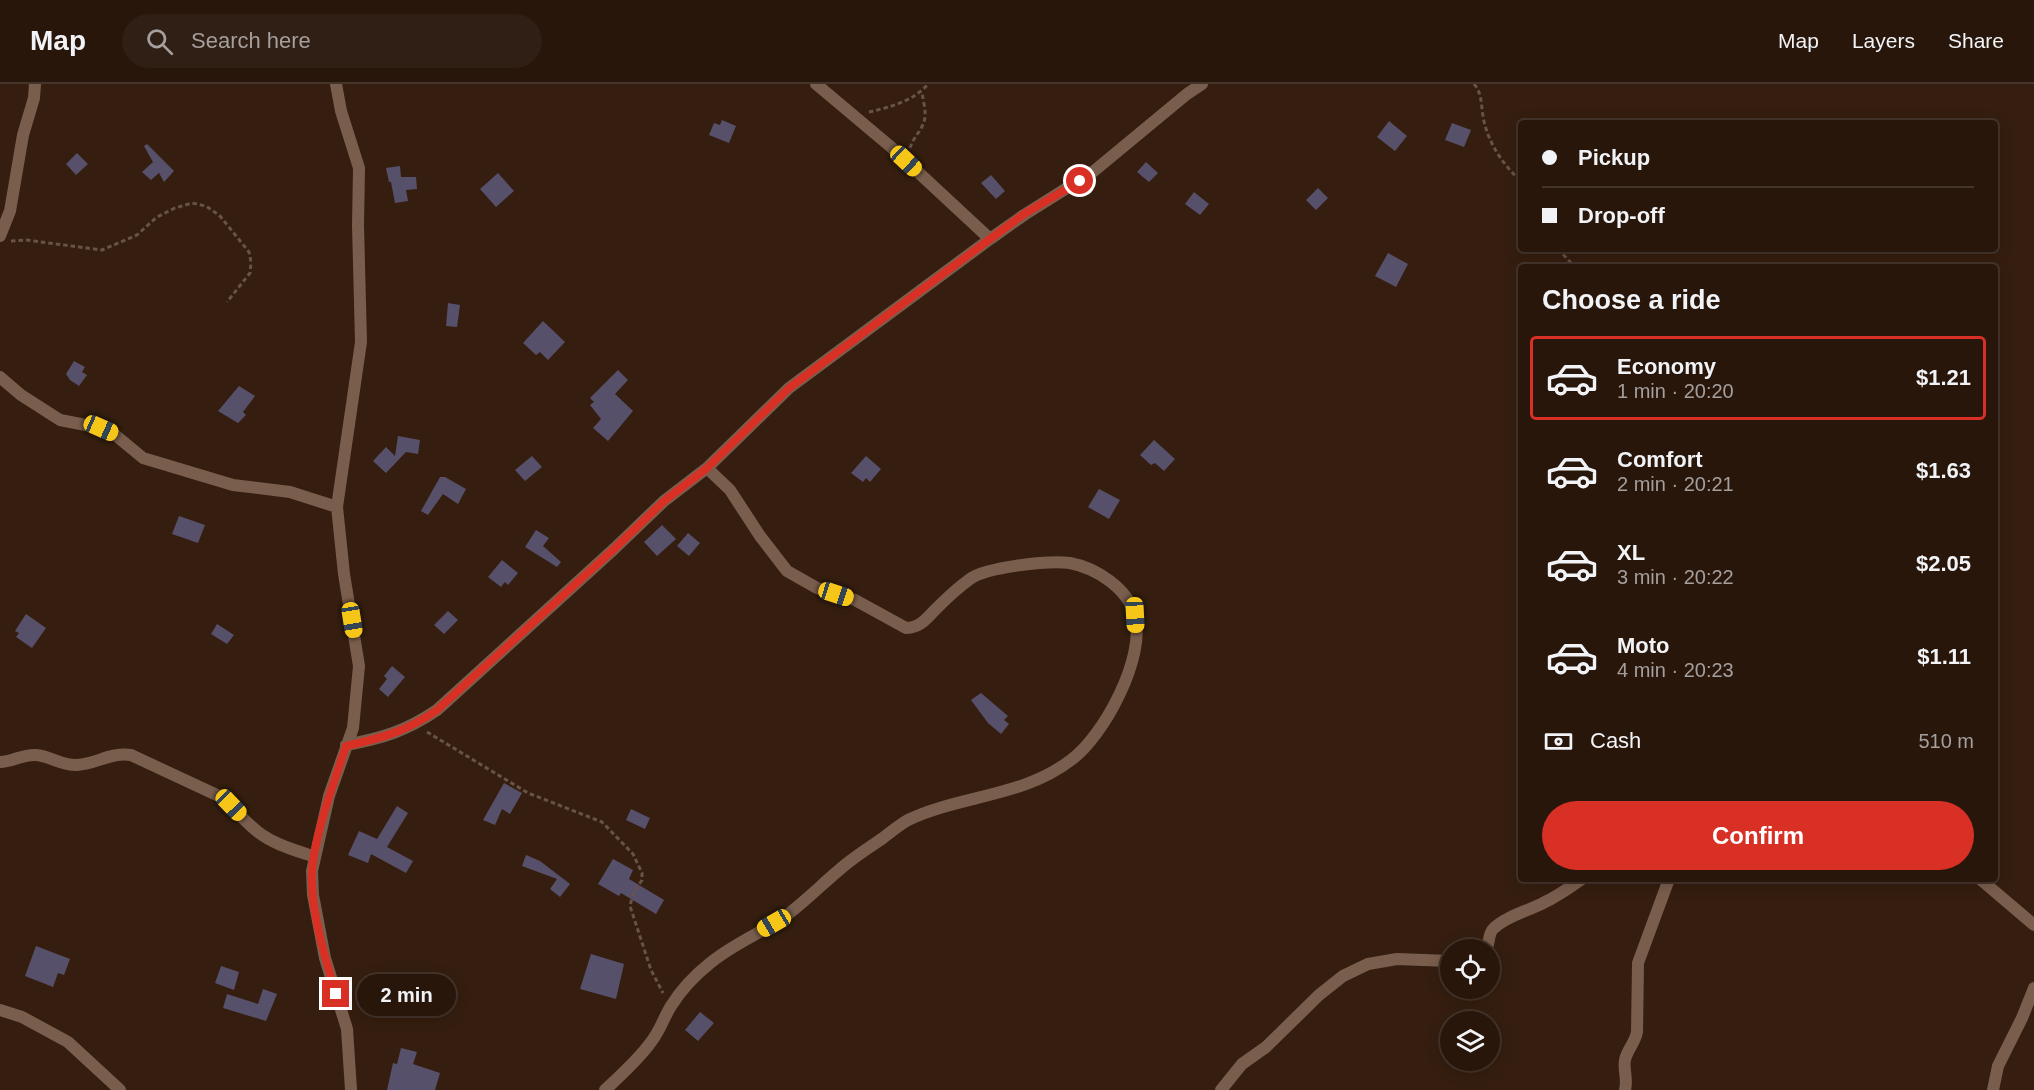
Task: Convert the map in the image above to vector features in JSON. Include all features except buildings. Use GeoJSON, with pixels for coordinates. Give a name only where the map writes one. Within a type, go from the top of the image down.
{"type":"FeatureCollection","features":[{"type":"Feature","properties":{"kind":"street"},"geometry":{"type":"LineString","coordinates":[[4,238],[35,84]]}},
{"type":"Feature","properties":{"kind":"street"},"geometry":{"type":"LineString","coordinates":[[336,84],[340,111],[359,168],[357,225],[361,342],[337,507],[344,574],[359,666],[353,728],[329,796],[312,871],[313,895],[325,958],[348,1029],[351,1090]]}},
{"type":"Feature","properties":{"kind":"street"},"geometry":{"type":"LineString","coordinates":[[816,84],[906,161],[990,239]]}},
{"type":"Feature","properties":{"kind":"street"},"geometry":{"type":"LineString","coordinates":[[346,746],[380,739],[415,725],[459,690],[664,501],[707,468],[789,388],[1024,214],[1094,171],[1202,84]]}},
{"type":"Feature","properties":{"kind":"street"},"geometry":{"type":"LineString","coordinates":[[0,378],[21,395],[60,420],[108,431],[143,458],[233,485],[290,492],[337,507]]}},
{"type":"Feature","properties":{"kind":"street"},"geometry":{"type":"LineString","coordinates":[[605,1090],[651,1042],[670,1007],[685,986],[710,963],[784,917],[847,863],[907,821],[945,807],[1039,780],[1071,760],[1092,741],[1121,692],[1136,642],[1135,615],[1124,596],[1108,579],[1068,563],[1002,567],[972,577],[926,621],[915,627],[906,628],[855,600],[817,588],[787,571],[760,536],[730,490],[707,468]]}},
{"type":"Feature","properties":{"kind":"street"},"geometry":{"type":"LineString","coordinates":[[0,762],[37,755],[74,765],[83,765],[119,753],[131,755],[219,796],[258,832],[282,847],[315,857]]}},
{"type":"Feature","properties":{"kind":"street"},"geometry":{"type":"LineString","coordinates":[[1489,939],[1493,928],[1546,902],[1577,882]]}},
{"type":"Feature","properties":{"kind":"street"},"geometry":{"type":"LineString","coordinates":[[1625,1090],[1628,1079],[1625,1060],[1635,1044],[1637,1032],[1638,963],[1668,882]]}},
{"type":"Feature","properties":{"kind":"street"},"geometry":{"type":"LineString","coordinates":[[1984,882],[2034,925]]}},
{"type":"Feature","properties":{"kind":"street"},"geometry":{"type":"LineString","coordinates":[[1221,1090],[1242,1064],[1266,1047],[1319,994],[1343,976],[1368,964],[1397,959],[1440,961]]}},
{"type":"Feature","properties":{"kind":"street"},"geometry":{"type":"LineString","coordinates":[[1993,1090],[1998,1066],[2034,988]]}},
{"type":"Feature","properties":{"kind":"street"},"geometry":{"type":"LineString","coordinates":[[0,1010],[22,1017],[68,1042],[120,1090]]}},
{"type":"Feature","properties":{"kind":"path"},"geometry":{"type":"LineString","coordinates":[[854,116],[905,101],[922,92],[928,84]]}},
{"type":"Feature","properties":{"kind":"path"},"geometry":{"type":"LineString","coordinates":[[1474,84],[1481,97],[1483,117],[1492,143],[1502,161],[1518,178]]}},
{"type":"Feature","properties":{"kind":"path"},"geometry":{"type":"LineString","coordinates":[[906,161],[913,139],[924,124],[922,92]]}},
{"type":"Feature","properties":{"kind":"path"},"geometry":{"type":"LineString","coordinates":[[4,238],[102,250],[137,235],[157,217],[175,208],[192,203],[206,206],[220,216],[249,252],[250,273],[227,302]]}},
{"type":"Feature","properties":{"kind":"path"},"geometry":{"type":"LineString","coordinates":[[1561,252],[1572,264]]}},
{"type":"Feature","properties":{"kind":"path"},"geometry":{"type":"LineString","coordinates":[[415,725],[528,793],[602,822],[633,854],[642,873],[642,880],[633,894],[630,906],[651,970],[670,1007]]}},
{"type":"Feature","properties":{"kind":"route"},"geometry":{"type":"LineString","coordinates":[[336,994],[325,958],[313,895],[312,871],[329,796],[346,746],[380,739],[415,725],[437,710],[664,501],[707,468],[789,388],[1024,214],[1080,181]]}}]}
